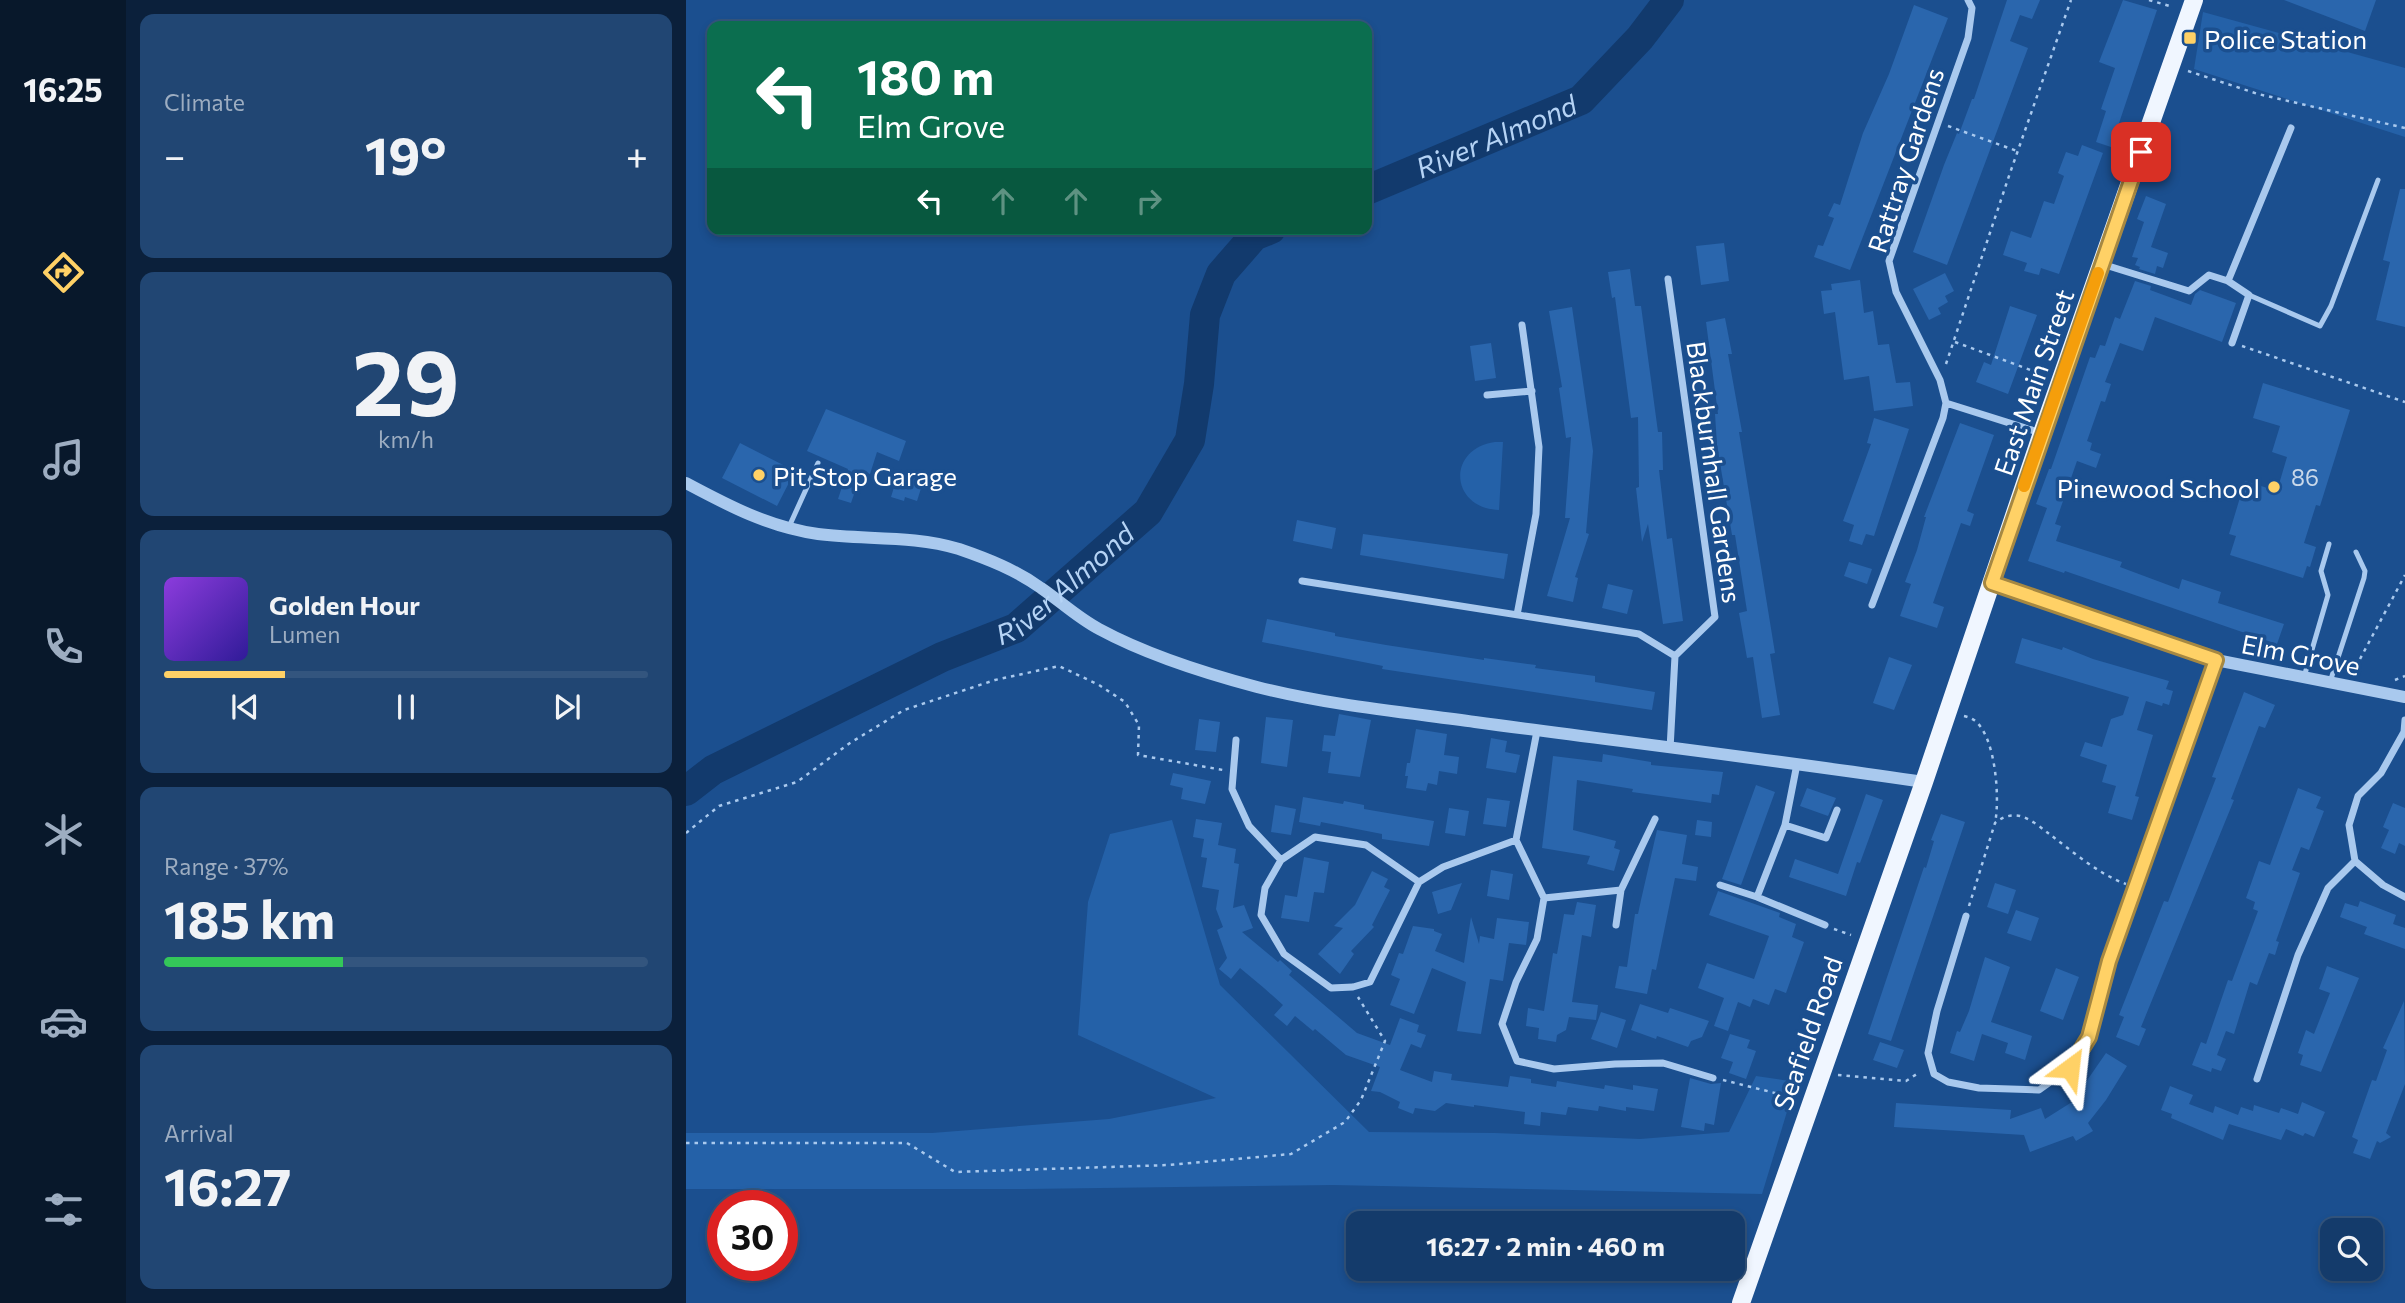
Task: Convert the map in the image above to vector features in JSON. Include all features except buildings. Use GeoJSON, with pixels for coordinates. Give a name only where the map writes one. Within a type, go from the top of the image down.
{"type":"FeatureCollection","features":[{"type":"Feature","properties":{"kind":"main road","name":"East Main Street"},"geometry":{"type":"LineString","coordinates":[[1924,782],[2042,433],[2192,6]]}},
{"type":"Feature","properties":{"kind":"main road","name":"Seafield Road"},"geometry":{"type":"LineString","coordinates":[[1741,1303],[1924,782]]}},
{"type":"Feature","properties":{"kind":"street","name":"Rattray Gardens"},"geometry":{"type":"LineString","coordinates":[[1946,403],[1940,380],[1896,292],[1889,261],[1968,38],[1972,8],[1968,0]]}},
{"type":"Feature","properties":{"kind":"street"},"geometry":{"type":"LineString","coordinates":[[2228,281],[2291,128]]}},
{"type":"Feature","properties":{"kind":"street"},"geometry":{"type":"LineString","coordinates":[[2102,263],[2189,291],[2209,275],[2228,281],[2249,295],[2232,343]]}},
{"type":"Feature","properties":{"kind":"street","name":"Blackburnhall Gardens"},"geometry":{"type":"LineString","coordinates":[[1668,279],[1715,617],[1675,656]]}},
{"type":"Feature","properties":{"kind":"street"},"geometry":{"type":"LineString","coordinates":[[1517,615],[1536,514],[1539,447],[1522,325]]}},
{"type":"Feature","properties":{"kind":"street"},"geometry":{"type":"LineString","coordinates":[[1487,395],[1532,391]]}},
{"type":"Feature","properties":{"kind":"street"},"geometry":{"type":"LineString","coordinates":[[1872,605],[1943,418],[1946,403],[2042,433]]}},
{"type":"Feature","properties":{"kind":"street"},"geometry":{"type":"LineString","coordinates":[[686,483],[761,521],[788,528],[841,536],[918,540],[955,548],[1007,567],[1043,589],[1084,620],[1137,647],[1256,687],[1301,697],[1537,731],[1797,763],[1924,782]]}},
{"type":"Feature","properties":{"kind":"street"},"geometry":{"type":"LineString","coordinates":[[1302,581],[1639,634],[1675,656],[1670,749]]}},
{"type":"Feature","properties":{"kind":"street","name":"Elm Grove"},"geometry":{"type":"LineString","coordinates":[[1992,583],[2216,660],[2405,697]]}},
{"type":"Feature","properties":{"kind":"street"},"geometry":{"type":"LineString","coordinates":[[1966,916],[1937,1011],[1928,1053],[1934,1074],[1948,1082],[1979,1088],[2039,1090],[2070,1068],[2089,1037],[2109,961],[2216,660]]}},
{"type":"Feature","properties":{"kind":"street"},"geometry":{"type":"LineString","coordinates":[[2405,720],[2404,732],[2381,773],[2358,796],[2348,825],[2354,861],[2383,885],[2405,897]]}},
{"type":"Feature","properties":{"kind":"street"},"geometry":{"type":"LineString","coordinates":[[1537,731],[1516,840],[1544,898],[1538,939],[1516,982],[1502,1024],[1517,1061],[1554,1069],[1663,1063],[1713,1077]]}},
{"type":"Feature","properties":{"kind":"street"},"geometry":{"type":"LineString","coordinates":[[1236,740],[1232,789],[1249,826],[1281,860]]}},
{"type":"Feature","properties":{"kind":"street"},"geometry":{"type":"LineString","coordinates":[[1757,897],[1785,825],[1797,763]]}},
{"type":"Feature","properties":{"kind":"street"},"geometry":{"type":"LineString","coordinates":[[1785,825],[1826,838],[1837,810]]}},
{"type":"Feature","properties":{"kind":"street"},"geometry":{"type":"LineString","coordinates":[[1616,925],[1621,890],[1655,819]]}},
{"type":"Feature","properties":{"kind":"street"},"geometry":{"type":"LineString","coordinates":[[1419,882],[1366,845],[1315,837],[1281,860],[1265,888],[1261,915],[1284,954],[1331,988],[1353,987],[1370,982],[1419,882],[1443,867],[1516,840]]}},
{"type":"Feature","properties":{"kind":"street"},"geometry":{"type":"LineString","coordinates":[[2257,1079],[2298,955],[2328,888],[2354,861]]}},
{"type":"Feature","properties":{"kind":"street"},"geometry":{"type":"LineString","coordinates":[[1720,885],[1825,925]]}},
{"type":"Feature","properties":{"kind":"street"},"geometry":{"type":"LineString","coordinates":[[1544,898],[1621,890]]}},
{"type":"Feature","properties":{"kind":"lane"},"geometry":{"type":"LineString","coordinates":[[2249,295],[2320,326],[2331,306],[2378,180]]}},
{"type":"Feature","properties":{"kind":"lane"},"geometry":{"type":"LineString","coordinates":[[788,528],[818,463]]}},
{"type":"Feature","properties":{"kind":"lane"},"geometry":{"type":"LineString","coordinates":[[2304,677],[2328,595],[2321,571],[2329,544]]}},
{"type":"Feature","properties":{"kind":"lane"},"geometry":{"type":"LineString","coordinates":[[2330,683],[2364,578],[2365,571],[2356,552]]}},
{"type":"Feature","properties":{"kind":"path"},"geometry":{"type":"LineString","coordinates":[[1940,380],[2071,0]]}},
{"type":"Feature","properties":{"kind":"path"},"geometry":{"type":"LineString","coordinates":[[2149,0],[2192,6]]}},
{"type":"Feature","properties":{"kind":"path"},"geometry":{"type":"LineString","coordinates":[[2171,65],[2258,94],[2405,128]]}},
{"type":"Feature","properties":{"kind":"path"},"geometry":{"type":"LineString","coordinates":[[1938,122],[2017,152]]}},
{"type":"Feature","properties":{"kind":"path"},"geometry":{"type":"LineString","coordinates":[[1953,341],[2060,381]]}},
{"type":"Feature","properties":{"kind":"path"},"geometry":{"type":"LineString","coordinates":[[2232,343],[2405,402]]}},
{"type":"Feature","properties":{"kind":"path"},"geometry":{"type":"LineString","coordinates":[[2346,686],[2405,575]]}},
{"type":"Feature","properties":{"kind":"path"},"geometry":{"type":"LineString","coordinates":[[686,832],[719,806],[797,782],[850,743],[904,710],[995,680],[1059,666],[1099,685],[1125,702],[1139,725],[1138,755],[1233,772]]}},
{"type":"Feature","properties":{"kind":"path"},"geometry":{"type":"LineString","coordinates":[[1949,709],[1976,721],[1986,735],[1998,788],[1998,810],[1966,916]]}},
{"type":"Feature","properties":{"kind":"path"},"geometry":{"type":"LineString","coordinates":[[1995,822],[2002,817],[2018,816],[2030,820],[2117,881],[2136,887]]}},
{"type":"Feature","properties":{"kind":"path"},"geometry":{"type":"LineString","coordinates":[[1825,925],[1868,941]]}},
{"type":"Feature","properties":{"kind":"path"},"geometry":{"type":"LineString","coordinates":[[686,1143],[907,1143],[955,1172],[1169,1165],[1291,1154],[1345,1122],[1361,1100],[1385,1041],[1353,987]]}},
{"type":"Feature","properties":{"kind":"path"},"geometry":{"type":"LineString","coordinates":[[1821,1072],[1906,1081],[1931,1064]]}},
{"type":"Feature","properties":{"kind":"path"},"geometry":{"type":"LineString","coordinates":[[1713,1077],[1810,1102]]}},
{"type":"Feature","properties":{"kind":"shaded area"},"geometry":{"type":"Polygon","coordinates":[[[2203,12],[2405,68],[2405,137],[2194,69],[2203,12]]]}},
{"type":"Feature","properties":{"kind":"shaded area"},"geometry":{"type":"Polygon","coordinates":[[[1503,442],[1499,510],[1483,507],[1471,500],[1463,489],[1460,478],[1468,455],[1479,447],[1503,442]]]}},
{"type":"Feature","properties":{"kind":"shaded area"},"geometry":{"type":"Polygon","coordinates":[[[1172,820],[1220,985],[1369,1132],[1495,1133],[1640,1139],[1729,1132],[1756,1076],[1796,1082],[1762,1194],[1333,1185],[686,1189],[686,1133],[932,1133],[1109,1119],[1216,1098],[1078,1035],[1088,902],[1110,834],[1172,820]]]}},
{"type":"Feature","properties":{"kind":"waterway","name":"River Almond"},"geometry":{"type":"LineString","coordinates":[[1372,188],[1581,100],[1640,38],[1669,0]]}},
{"type":"Feature","properties":{"kind":"waterway","name":"River Almond"},"geometry":{"type":"LineString","coordinates":[[686,791],[713,770],[942,657],[1016,628],[1148,512],[1190,440],[1199,384],[1205,315],[1221,274],[1256,235]]}},
{"type":"Feature","properties":{"kind":"slow traffic"},"geometry":{"type":"LineString","coordinates":[[2024,486],[2098,273]]}},
{"type":"Feature","properties":{"kind":"place","name":"Police Station"},"geometry":{"type":"Point","coordinates":[2190,38]}},
{"type":"Feature","properties":{"kind":"place","name":"Pit Stop Garage"},"geometry":{"type":"Point","coordinates":[759,475]}},
{"type":"Feature","properties":{"kind":"place","name":"Pinewood School"},"geometry":{"type":"Point","coordinates":[2274,487]}},
{"type":"Feature","properties":{"kind":"route"},"geometry":{"type":"LineString","coordinates":[[2070,1068],[2089,1037],[2109,961],[2216,660],[1992,583],[2141,152]]}}]}
